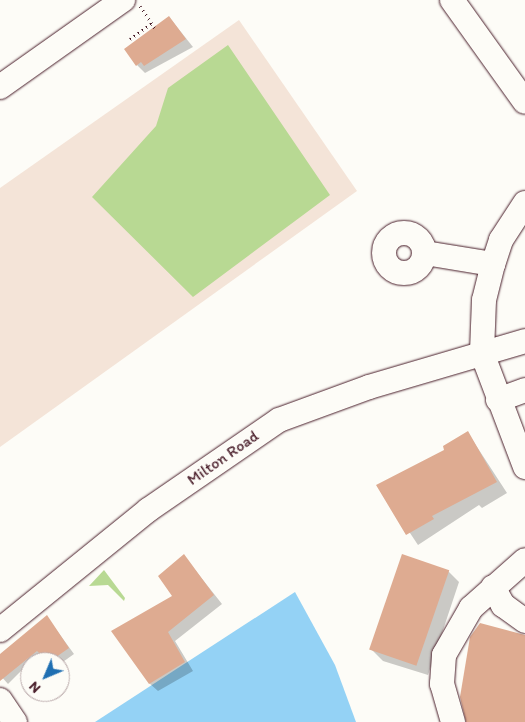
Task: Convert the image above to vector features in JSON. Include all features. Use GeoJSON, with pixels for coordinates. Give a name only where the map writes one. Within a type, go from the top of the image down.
{"type":"FeatureCollection","features":[{"type":"Feature","properties":{"kind":"street"},"geometry":{"type":"LineString","coordinates":[[0,87],[123,0]]}},
{"type":"Feature","properties":{"kind":"street"},"geometry":{"type":"LineString","coordinates":[[452,0],[525,102]]}},
{"type":"Feature","properties":{"kind":"street"},"geometry":{"type":"LineString","coordinates":[[525,203],[501,240],[493,264],[484,300],[482,353],[498,400],[525,467]]}},
{"type":"Feature","properties":{"kind":"street"},"geometry":{"type":"LineString","coordinates":[[425,253],[493,264]]}},
{"type":"Feature","properties":{"kind":"street","name":"Milton Road"},"geometry":{"type":"LineString","coordinates":[[0,630],[148,510],[279,420],[482,353],[525,341]]}},
{"type":"Feature","properties":{"kind":"street"},"geometry":{"type":"LineString","coordinates":[[498,400],[525,390]]}},
{"type":"Feature","properties":{"kind":"street"},"geometry":{"type":"LineString","coordinates":[[453,722],[442,684],[444,655],[471,608],[525,560]]}},
{"type":"Feature","properties":{"kind":"street"},"geometry":{"type":"LineString","coordinates":[[493,587],[503,605],[525,622]]}},
{"type":"Feature","properties":{"kind":"street"},"geometry":{"type":"LineString","coordinates":[[0,700],[15,722]]}},
{"type":"Feature","properties":{"kind":"path"},"geometry":{"type":"LineString","coordinates":[[136,0],[156,28]]}},
{"type":"Feature","properties":{"kind":"path"},"geometry":{"type":"LineString","coordinates":[[130,39],[152,23]]}},
{"type":"Feature","properties":{"kind":"shaded area"},"geometry":{"type":"Polygon","coordinates":[[[239,20],[357,191],[0,447],[0,188],[239,20]]]}},
{"type":"Feature","properties":{"kind":"green space"},"geometry":{"type":"Polygon","coordinates":[[[228,45],[330,195],[193,297],[92,197],[156,126],[168,88],[228,45]]]}},
{"type":"Feature","properties":{"kind":"green space"},"geometry":{"type":"Polygon","coordinates":[[[104,570],[125,598],[124,601],[108,585],[89,586],[104,570]]]}},
{"type":"Feature","properties":{"kind":"water"},"geometry":{"type":"Polygon","coordinates":[[[295,592],[335,665],[356,722],[95,722],[295,592]]]}},
{"type":"Feature","properties":{"kind":"building"},"geometry":{"type":"Polygon","coordinates":[[[169,16],[186,39],[144,66],[141,62],[136,66],[124,49],[169,16]]]}},
{"type":"Feature","properties":{"kind":"building"},"geometry":{"type":"Polygon","coordinates":[[[468,431],[497,482],[432,516],[434,519],[406,535],[376,485],[444,450],[443,446],[468,431]]]}},
{"type":"Feature","properties":{"kind":"building"},"geometry":{"type":"Polygon","coordinates":[[[184,554],[214,595],[168,632],[185,662],[149,684],[111,631],[172,596],[158,576],[184,554]]]}},
{"type":"Feature","properties":{"kind":"building"},"geometry":{"type":"Polygon","coordinates":[[[402,554],[449,570],[416,666],[369,649],[402,554]]]}},
{"type":"Feature","properties":{"kind":"building"},"geometry":{"type":"Polygon","coordinates":[[[47,615],[69,648],[63,652],[20,652],[20,665],[0,681],[0,654],[47,615]]]}},
{"type":"Feature","properties":{"kind":"building"},"geometry":{"type":"Polygon","coordinates":[[[480,623],[525,635],[525,722],[466,722],[460,697],[470,637],[480,623]]]}}]}
